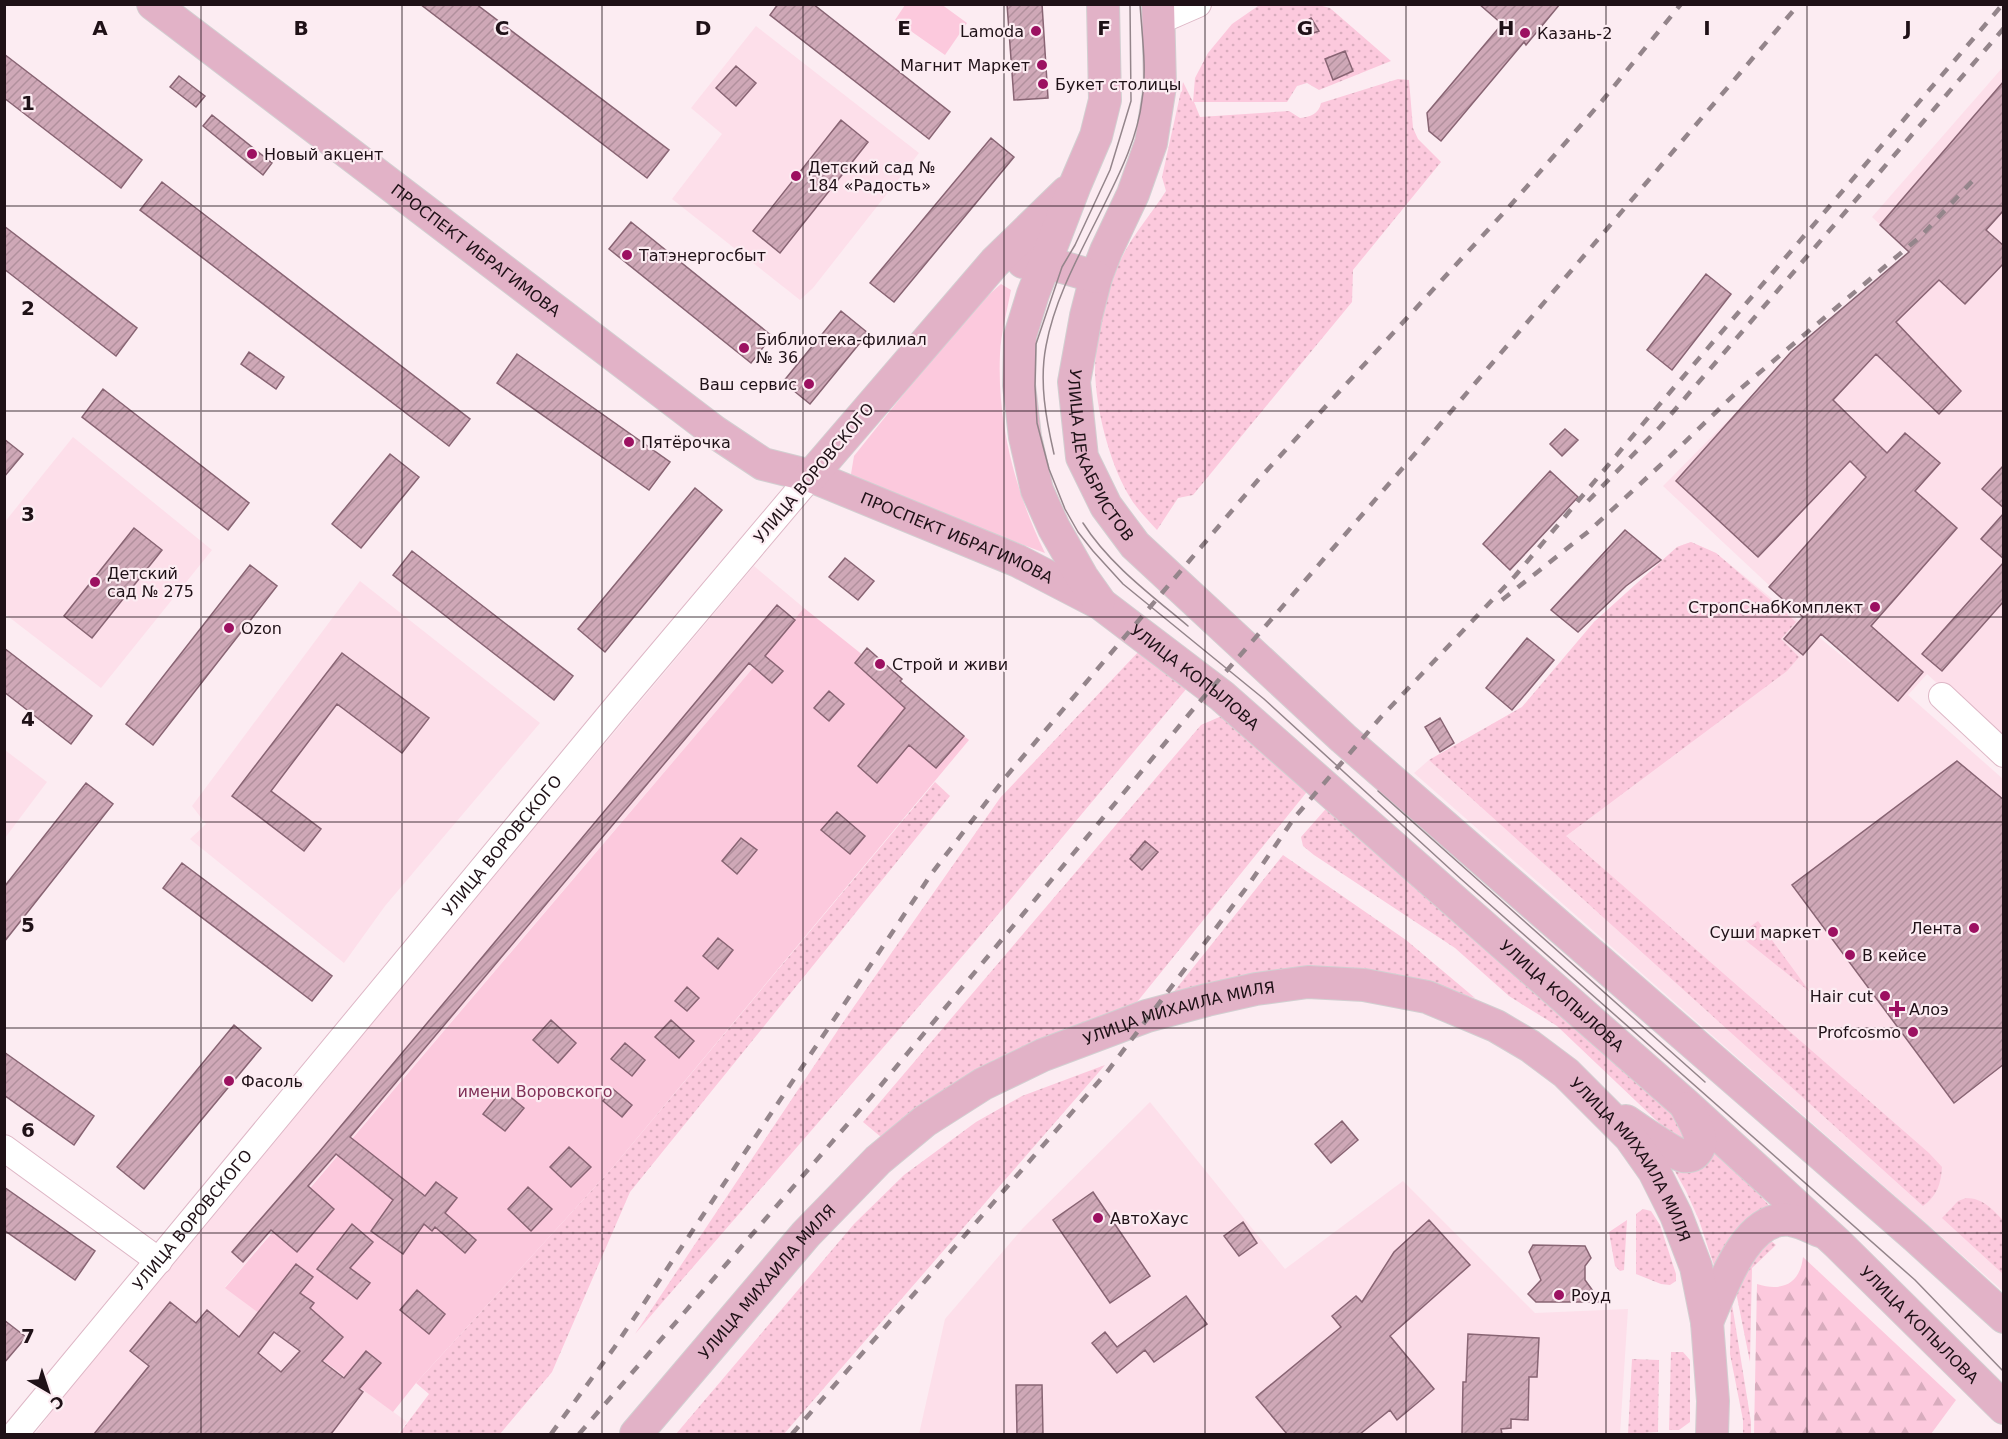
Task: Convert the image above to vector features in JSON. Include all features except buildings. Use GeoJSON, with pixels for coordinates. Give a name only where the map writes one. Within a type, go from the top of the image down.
{"type":"FeatureCollection","features":[{"type":"Feature","properties":{"kind":"main road","name":"ПРОСПЕКТ ИБРАГИМОВА"},"geometry":{"type":"LineString","coordinates":[[153,4],[715,432],[763,464],[811,476],[1018,561],[1101,604]]}},
{"type":"Feature","properties":{"kind":"main road","name":"ПРОСПЕКТ ИБРАГИМОВА"},"geometry":{"type":"LineString","coordinates":[[185,4],[632,345],[811,476]]}},
{"type":"Feature","properties":{"kind":"main road"},"geometry":{"type":"LineString","coordinates":[[1101,604],[1082,577],[1054,528],[1037,490],[1024,437],[1019,385],[1020,336],[1045,262],[1096,136],[1105,100],[1103,4]]}},
{"type":"Feature","properties":{"kind":"main road","name":"УЛИЦА ДЕКАБРИСТОВ"},"geometry":{"type":"LineString","coordinates":[[1158,13],[1160,86],[1151,143],[1133,194],[1096,277],[1086,315],[1074,382],[1082,457],[1106,506],[1135,545],[1407,796],[2004,1317]]}},
{"type":"Feature","properties":{"kind":"main road","name":"УЛИЦА ВОРОВСКОГО"},"geometry":{"type":"LineString","coordinates":[[811,476],[995,262],[1075,185]]}},
{"type":"Feature","properties":{"kind":"main road"},"geometry":{"type":"LineString","coordinates":[[995,262],[1045,262],[1096,277]]}},
{"type":"Feature","properties":{"kind":"main road","name":"УЛИЦА КОПЫЛОВА"},"geometry":{"type":"LineString","coordinates":[[1101,604],[1222,696],[1685,1104],[1826,1233],[2004,1408]]}},
{"type":"Feature","properties":{"kind":"main road","name":"УЛИЦА МИХАИЛА МИЛЯ"},"geometry":{"type":"LineString","coordinates":[[636,1434],[832,1205],[878,1160],[925,1121],[993,1079],[1043,1055],[1147,1016],[1246,991],[1308,982],[1364,986],[1427,997],[1496,1026],[1530,1046],[1566,1074],[1630,1137],[1658,1178],[1696,1267],[1707,1322],[1713,1401],[1712,1434]]}},
{"type":"Feature","properties":{"kind":"main road"},"geometry":{"type":"LineString","coordinates":[[1600,1106],[1685,1157],[1692,1156],[1698,1151],[1700,1142],[1699,1134],[1685,1104]]}},
{"type":"Feature","properties":{"kind":"main road"},"geometry":{"type":"LineString","coordinates":[[1707,1322],[1737,1254],[1762,1227],[1780,1220],[1791,1220],[1826,1233]]}},
{"type":"Feature","properties":{"kind":"street"},"geometry":{"type":"LineString","coordinates":[[1158,13],[1198,4]]}},
{"type":"Feature","properties":{"kind":"street","name":"УЛИЦА ВОРОВСКОГО"},"geometry":{"type":"LineString","coordinates":[[15,1434],[610,715],[811,476]]}},
{"type":"Feature","properties":{"kind":"street"},"geometry":{"type":"LineString","coordinates":[[1942,696],[2004,754]]}},
{"type":"Feature","properties":{"kind":"street"},"geometry":{"type":"LineString","coordinates":[[4,1148],[159,1261]]}},
{"type":"Feature","properties":{"kind":"shaded area","name":"Детский сад № 184 «Радость»"},"geometry":{"type":"Polygon","coordinates":[[[756,26],[919,153],[813,288],[800,300],[672,199],[722,134],[691,108],[756,26]]]}},
{"type":"Feature","properties":{"kind":"shaded area"},"geometry":{"type":"Polygon","coordinates":[[[2003,67],[2003,744],[1927,674],[1908,695],[2003,779],[2003,1291],[1414,773],[1429,760],[1522,707],[1594,622],[1677,547],[1691,542],[1716,553],[1864,674],[1663,486],[1789,359],[1915,258],[1872,217],[2003,67]]]}},
{"type":"Feature","properties":{"kind":"shaded area","name":"Детский сад № 275"},"geometry":{"type":"Polygon","coordinates":[[[73,437],[212,550],[101,688],[5,614],[4,523],[73,437]]]}},
{"type":"Feature","properties":{"kind":"shaded area"},"geometry":{"type":"Polygon","coordinates":[[[754,566],[804,608],[225,1287],[407,1422],[397,1434],[35,1434],[111,1332],[754,566]]]}},
{"type":"Feature","properties":{"kind":"shaded area"},"geometry":{"type":"Polygon","coordinates":[[[360,581],[540,723],[385,906],[344,963],[190,839],[206,824],[192,806],[360,581]]]}},
{"type":"Feature","properties":{"kind":"shaded area"},"geometry":{"type":"Polygon","coordinates":[[[5,750],[47,782],[4,838],[5,750]]]}},
{"type":"Feature","properties":{"kind":"shaded area"},"geometry":{"type":"Polygon","coordinates":[[[1150,1102],[1285,1269],[1403,1181],[1535,1313],[1628,1309],[1620,1434],[919,1434],[945,1319],[1023,1228],[1150,1102]]]}},
{"type":"Feature","properties":{"kind":"green space"},"geometry":{"type":"Polygon","coordinates":[[[941,4],[967,23],[945,55],[895,20],[905,5],[941,4]]]}},
{"type":"Feature","properties":{"kind":"green space"},"geometry":{"type":"Polygon","coordinates":[[[1315,4],[1330,8],[1391,61],[1319,90],[1307,83],[1297,86],[1287,102],[1194,102],[1200,117],[1289,111],[1304,118],[1316,112],[1321,103],[1398,79],[1409,80],[1413,128],[1418,139],[1441,162],[1353,270],[1352,302],[1193,495],[1178,498],[1157,530],[1128,494],[1109,451],[1098,402],[1095,371],[1102,319],[1122,258],[1166,191],[1162,177],[1183,82],[1193,102],[1195,78],[1208,53],[1232,24],[1258,6],[1315,4]]]}},
{"type":"Feature","properties":{"kind":"green space"},"geometry":{"type":"Polygon","coordinates":[[[1001,284],[1011,290],[1000,354],[1005,431],[1017,481],[1045,553],[850,480],[854,456],[970,311],[1001,284]]]}},
{"type":"Feature","properties":{"kind":"green space"},"geometry":{"type":"Polygon","coordinates":[[[1691,542],[1716,553],[1796,622],[1781,639],[1799,657],[1787,671],[1566,836],[1929,1153],[1942,1167],[1935,1194],[1923,1206],[1429,760],[1522,707],[1594,622],[1677,547],[1691,542]]]}},
{"type":"Feature","properties":{"kind":"green space","name":"имени Воровского"},"geometry":{"type":"Polygon","coordinates":[[[804,608],[969,740],[613,1167],[416,1383],[393,1412],[225,1288],[804,608]]]}},
{"type":"Feature","properties":{"kind":"green space"},"geometry":{"type":"Polygon","coordinates":[[[1141,649],[1187,688],[985,930],[635,1334],[848,1015],[1000,798],[1141,649]]]}},
{"type":"Feature","properties":{"kind":"green space"},"geometry":{"type":"Polygon","coordinates":[[[1224,715],[1310,788],[1133,1007],[994,1060],[881,1137],[863,1122],[1201,725],[1224,715]]]}},
{"type":"Feature","properties":{"kind":"green space"},"geometry":{"type":"Polygon","coordinates":[[[935,782],[950,796],[630,1192],[552,1372],[500,1434],[399,1434],[429,1394],[416,1383],[613,1167],[935,782]]]}},
{"type":"Feature","properties":{"kind":"green space"},"geometry":{"type":"Polygon","coordinates":[[[1331,803],[1677,1107],[1694,1141],[1677,1140],[1557,1026],[1509,996],[1455,948],[1303,846],[1301,837],[1331,803]]]}},
{"type":"Feature","properties":{"kind":"green space"},"geometry":{"type":"Polygon","coordinates":[[[1283,855],[1406,940],[1475,998],[1413,982],[1168,999],[1283,855]]]}},
{"type":"Feature","properties":{"kind":"green space"},"geometry":{"type":"Polygon","coordinates":[[[1758,921],[1810,992],[1739,935],[1758,921]]]}},
{"type":"Feature","properties":{"kind":"green space"},"geometry":{"type":"Polygon","coordinates":[[[1105,1065],[784,1434],[676,1434],[854,1224],[904,1175],[976,1122],[1022,1096],[1105,1065]]]}},
{"type":"Feature","properties":{"kind":"green space"},"geometry":{"type":"Polygon","coordinates":[[[1661,1146],[1704,1161],[1714,1153],[1715,1147],[1778,1215],[1719,1281],[1699,1220],[1661,1146]]]}},
{"type":"Feature","properties":{"kind":"green space"},"geometry":{"type":"Polygon","coordinates":[[[1966,1198],[1982,1202],[2003,1220],[2003,1274],[1942,1218],[1958,1201],[1966,1198]]]}},
{"type":"Feature","properties":{"kind":"green space"},"geometry":{"type":"Polygon","coordinates":[[[1643,1209],[1651,1211],[1660,1225],[1676,1274],[1676,1281],[1670,1285],[1661,1284],[1636,1274],[1636,1214],[1643,1209]]]}},
{"type":"Feature","properties":{"kind":"green space"},"geometry":{"type":"Polygon","coordinates":[[[1627,1220],[1624,1270],[1620,1271],[1615,1266],[1609,1232],[1627,1220]]]}},
{"type":"Feature","properties":{"kind":"green space"},"geometry":{"type":"Polygon","coordinates":[[[1764,1235],[1776,1245],[1752,1268],[1750,1362],[1733,1277],[1764,1235]]]}},
{"type":"Feature","properties":{"kind":"green space"},"geometry":{"type":"Polygon","coordinates":[[[1803,1257],[1956,1400],[1931,1434],[1754,1434],[1757,1284],[1774,1287],[1788,1284],[1798,1274],[1803,1257]]]}},
{"type":"Feature","properties":{"kind":"green space"},"geometry":{"type":"Polygon","coordinates":[[[1731,1298],[1751,1434],[1743,1434],[1743,1420],[1730,1354],[1731,1298]]]}},
{"type":"Feature","properties":{"kind":"green space"},"geometry":{"type":"Polygon","coordinates":[[[1671,1352],[1683,1352],[1690,1360],[1690,1422],[1679,1430],[1669,1430],[1671,1352]]]}},
{"type":"Feature","properties":{"kind":"green space"},"geometry":{"type":"Polygon","coordinates":[[[1632,1359],[1659,1360],[1658,1432],[1628,1434],[1632,1359]]]}},
{"type":"Feature","properties":{"kind":"tram line"},"geometry":{"type":"LineString","coordinates":[[1130,4],[1131,101],[1110,170],[1075,245],[1062,267],[1036,344],[1037,423],[1049,469],[1065,509],[1078,532],[1123,584],[1264,699],[1461,879],[1915,1280],[2004,1372]]}},
{"type":"Feature","properties":{"kind":"tram line"},"geometry":{"type":"LineString","coordinates":[[1054,454],[1043,387],[1046,346],[1063,291],[1123,166],[1137,127],[1144,76],[1140,4]]}},
{"type":"Feature","properties":{"kind":"tram line"},"geometry":{"type":"LineString","coordinates":[[1083,523],[1093,538],[1118,565],[1145,591],[1188,626]]}},
{"type":"Feature","properties":{"kind":"tram line"},"geometry":{"type":"LineString","coordinates":[[1378,791],[1705,1082]]}},
{"type":"Feature","properties":{"kind":"railway"},"geometry":{"type":"LineString","coordinates":[[551,1434],[614,1348],[932,873],[1004,779],[1258,480],[1509,207],[1602,101],[1681,4]]}},
{"type":"Feature","properties":{"kind":"railway"},"geometry":{"type":"LineString","coordinates":[[579,1434],[872,1096],[1190,713],[1799,4]]}},
{"type":"Feature","properties":{"kind":"railway"},"geometry":{"type":"LineString","coordinates":[[792,1434],[1107,1072],[1247,887],[1295,817],[1381,717],[1515,576],[2003,4]]}},
{"type":"Feature","properties":{"kind":"railway"},"geometry":{"type":"LineString","coordinates":[[1588,501],[1660,427],[2004,28]]}},
{"type":"Feature","properties":{"kind":"railway"},"geometry":{"type":"LineString","coordinates":[[1502,600],[1589,531],[1739,390],[1921,236],[1977,176]]}},
{"type":"Feature","properties":{"kind":"place","name":"Lamoda"},"geometry":{"type":"Point","coordinates":[1036,31]}},
{"type":"Feature","properties":{"kind":"place","name":"Казань-2"},"geometry":{"type":"Point","coordinates":[1525,33]}},
{"type":"Feature","properties":{"kind":"place","name":"Магнит Маркет"},"geometry":{"type":"Point","coordinates":[1042,65]}},
{"type":"Feature","properties":{"kind":"place","name":"Букет столицы"},"geometry":{"type":"Point","coordinates":[1043,84]}},
{"type":"Feature","properties":{"kind":"place","name":"Новый акцент"},"geometry":{"type":"Point","coordinates":[252,154]}},
{"type":"Feature","properties":{"kind":"place","name":"Детский сад № 184 «Радость»"},"geometry":{"type":"Point","coordinates":[796,176]}},
{"type":"Feature","properties":{"kind":"place","name":"Татэнергосбыт"},"geometry":{"type":"Point","coordinates":[627,255]}},
{"type":"Feature","properties":{"kind":"place","name":"Библиотека-филиал № 36"},"geometry":{"type":"Point","coordinates":[744,348]}},
{"type":"Feature","properties":{"kind":"place","name":"Ваш сервис"},"geometry":{"type":"Point","coordinates":[809,384]}},
{"type":"Feature","properties":{"kind":"place","name":"Пятёрочка"},"geometry":{"type":"Point","coordinates":[629,442]}},
{"type":"Feature","properties":{"kind":"place","name":"Детский сад № 275"},"geometry":{"type":"Point","coordinates":[95,582]}},
{"type":"Feature","properties":{"kind":"place","name":"СтропСнабКомплект"},"geometry":{"type":"Point","coordinates":[1875,607]}},
{"type":"Feature","properties":{"kind":"place","name":"Ozon"},"geometry":{"type":"Point","coordinates":[229,628]}},
{"type":"Feature","properties":{"kind":"place","name":"Строй и живи"},"geometry":{"type":"Point","coordinates":[880,664]}},
{"type":"Feature","properties":{"kind":"place","name":"Лента"},"geometry":{"type":"Point","coordinates":[1974,928]}},
{"type":"Feature","properties":{"kind":"place","name":"Суши маркет"},"geometry":{"type":"Point","coordinates":[1833,932]}},
{"type":"Feature","properties":{"kind":"place","name":"В кейсе"},"geometry":{"type":"Point","coordinates":[1850,955]}},
{"type":"Feature","properties":{"kind":"place","name":"Hair cut"},"geometry":{"type":"Point","coordinates":[1885,996]}},
{"type":"Feature","properties":{"kind":"place","name":"Алоэ"},"geometry":{"type":"Point","coordinates":[1897,1009]}},
{"type":"Feature","properties":{"kind":"place","name":"Profcosmo"},"geometry":{"type":"Point","coordinates":[1913,1032]}},
{"type":"Feature","properties":{"kind":"place","name":"Фасоль"},"geometry":{"type":"Point","coordinates":[229,1081]}},
{"type":"Feature","properties":{"kind":"place","name":"АвтоХаус"},"geometry":{"type":"Point","coordinates":[1098,1218]}},
{"type":"Feature","properties":{"kind":"place","name":"Роуд"},"geometry":{"type":"Point","coordinates":[1559,1295]}}]}
